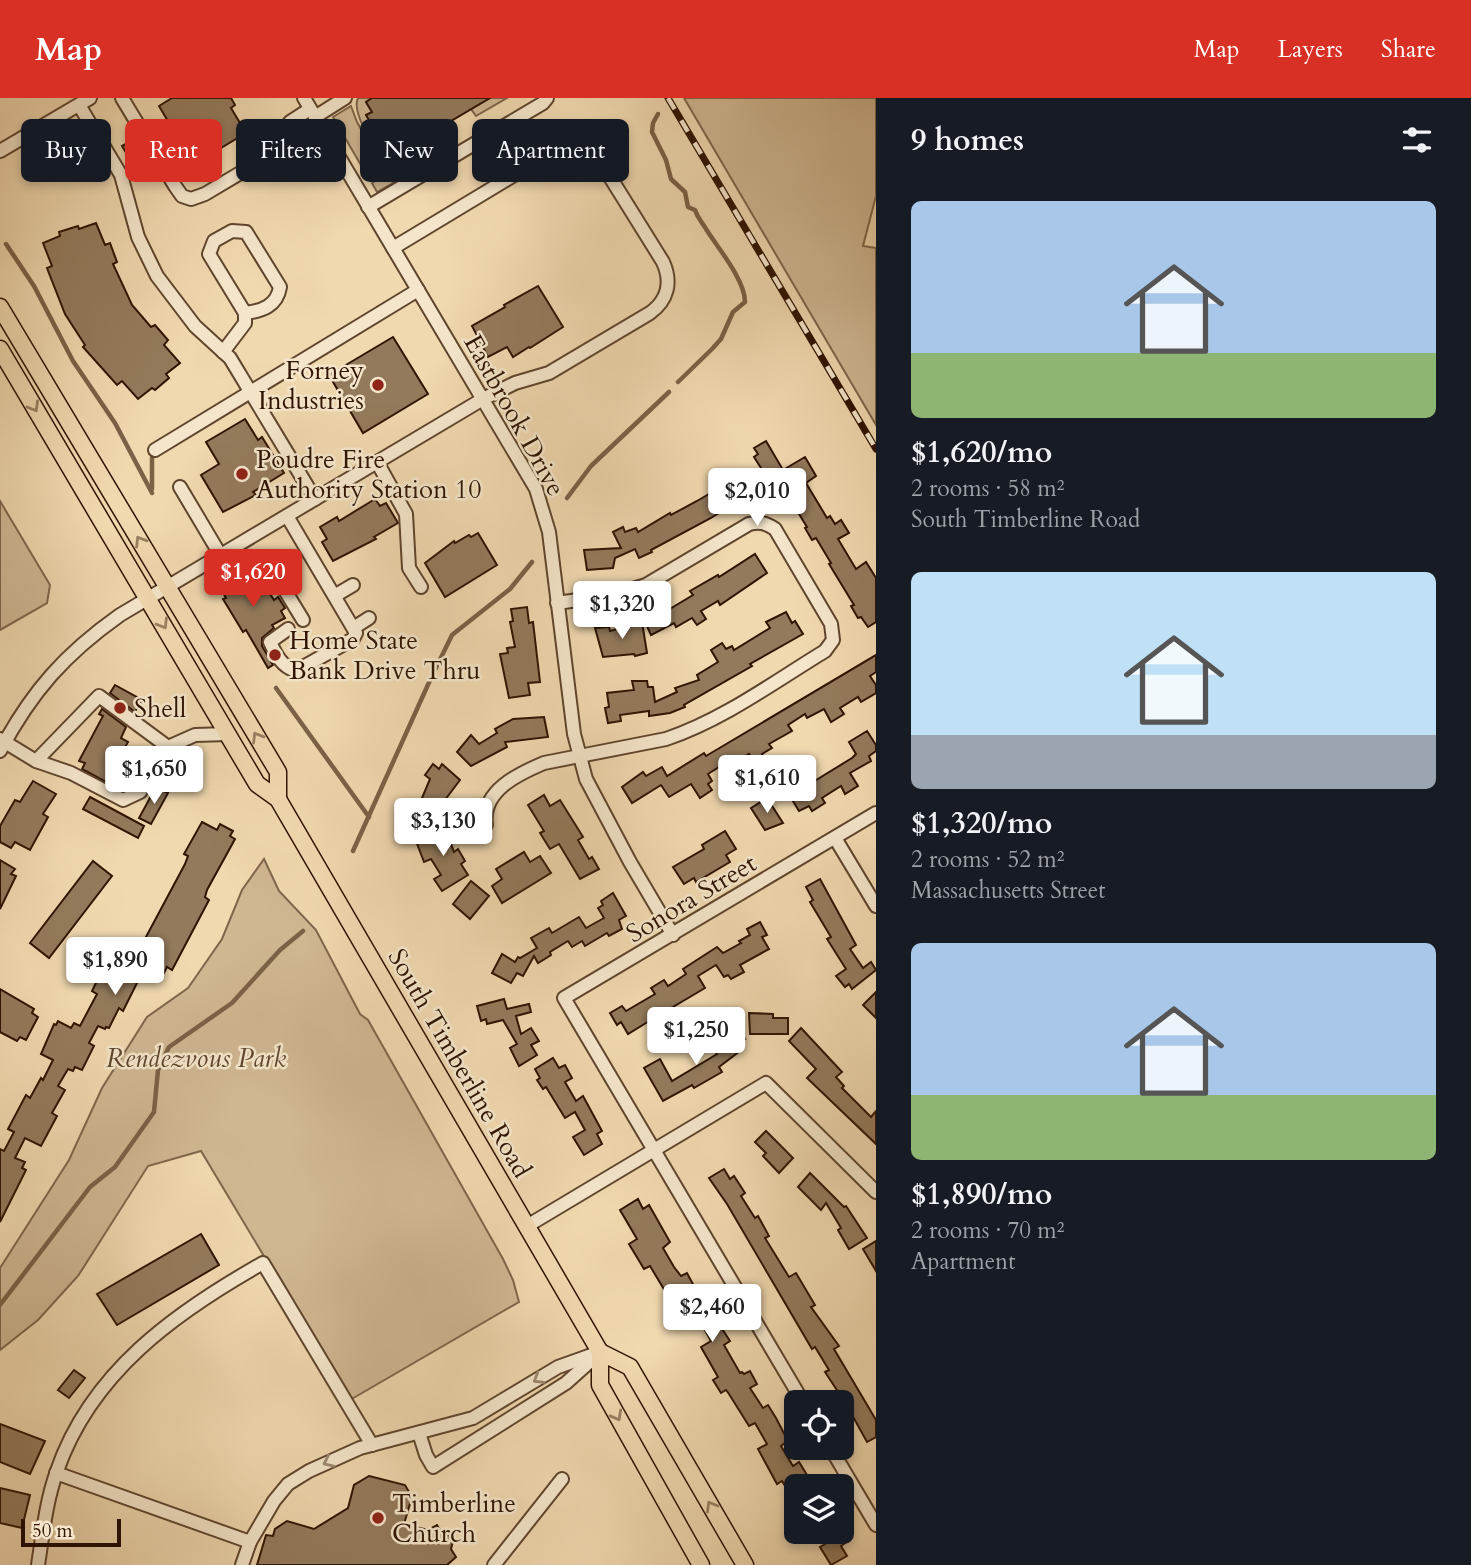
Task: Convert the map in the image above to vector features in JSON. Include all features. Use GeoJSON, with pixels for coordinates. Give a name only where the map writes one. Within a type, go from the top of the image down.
{"type":"FeatureCollection","features":[{"type":"Feature","properties":{"kind":"main road","name":"South Timberline Road"},"geometry":{"type":"LineString","coordinates":[[0,307],[278,772],[278,799]]}},
{"type":"Feature","properties":{"kind":"main road","name":"South Timberline Road"},"geometry":{"type":"LineString","coordinates":[[0,349],[257,784],[278,799],[600,1352],[600,1385],[701,1565]]}},
{"type":"Feature","properties":{"kind":"main road"},"geometry":{"type":"LineString","coordinates":[[600,1352],[630,1367],[745,1565]]}},
{"type":"Feature","properties":{"kind":"street"},"geometry":{"type":"LineString","coordinates":[[122,98],[175,186],[182,196],[191,199],[205,194],[262,160],[290,122],[310,105],[345,98]]}},
{"type":"Feature","properties":{"kind":"street"},"geometry":{"type":"LineString","coordinates":[[368,206],[543,103],[547,98]]}},
{"type":"Feature","properties":{"kind":"street"},"geometry":{"type":"LineString","coordinates":[[0,151],[81,101],[121,175],[138,237],[157,276],[180,309],[230,358],[315,499]]}},
{"type":"Feature","properties":{"kind":"street","name":"Eastbrook Drive"},"geometry":{"type":"LineString","coordinates":[[310,105],[536,489],[549,532],[579,756],[595,798],[673,935]]}},
{"type":"Feature","properties":{"kind":"street"},"geometry":{"type":"LineString","coordinates":[[228,734],[195,735],[168,747],[140,792],[123,800],[71,773],[36,761],[2,744],[24,708],[67,657],[95,632],[483,399],[515,383],[549,373],[650,313],[663,302],[669,280],[663,262],[592,148],[569,142],[393,248]]}},
{"type":"Feature","properties":{"kind":"street"},"geometry":{"type":"LineString","coordinates":[[223,352],[245,323],[245,313],[209,254],[214,242],[232,231],[246,232],[280,288],[278,298],[269,306],[257,312],[245,313]]}},
{"type":"Feature","properties":{"kind":"street"},"geometry":{"type":"LineString","coordinates":[[155,450],[418,290]]}},
{"type":"Feature","properties":{"kind":"street"},"geometry":{"type":"LineString","coordinates":[[377,462],[404,496],[409,568],[421,587]]}},
{"type":"Feature","properties":{"kind":"street"},"geometry":{"type":"LineString","coordinates":[[180,487],[221,555]]}},
{"type":"Feature","properties":{"kind":"street"},"geometry":{"type":"LineString","coordinates":[[288,516],[355,627],[356,633],[353,639],[296,671],[282,663],[270,642],[288,629]]}},
{"type":"Feature","properties":{"kind":"street"},"geometry":{"type":"LineString","coordinates":[[486,825],[486,808],[490,800],[512,779],[544,763],[684,733],[825,651],[833,640],[834,631],[831,624],[775,529],[760,522],[749,524],[646,585],[613,595],[557,603]]}},
{"type":"Feature","properties":{"kind":"street"},"geometry":{"type":"LineString","coordinates":[[278,579],[303,620]]}},
{"type":"Feature","properties":{"kind":"street"},"geometry":{"type":"LineString","coordinates":[[336,596],[353,585]]}},
{"type":"Feature","properties":{"kind":"street"},"geometry":{"type":"LineString","coordinates":[[355,627],[369,618]]}},
{"type":"Feature","properties":{"kind":"street"},"geometry":{"type":"LineString","coordinates":[[36,761],[99,696],[168,747]]}},
{"type":"Feature","properties":{"kind":"street","name":"Sonora Street"},"geometry":{"type":"LineString","coordinates":[[653,1150],[564,998],[876,813]]}},
{"type":"Feature","properties":{"kind":"street"},"geometry":{"type":"LineString","coordinates":[[835,838],[876,906]]}},
{"type":"Feature","properties":{"kind":"street"},"geometry":{"type":"LineString","coordinates":[[527,1226],[766,1083],[876,1192]]}},
{"type":"Feature","properties":{"kind":"street"},"geometry":{"type":"LineString","coordinates":[[653,1150],[796,1390]]}},
{"type":"Feature","properties":{"kind":"street"},"geometry":{"type":"LineString","coordinates":[[38,1565],[44,1518],[55,1473],[79,1423],[104,1387],[147,1340],[205,1296],[263,1264],[372,1445]]}},
{"type":"Feature","properties":{"kind":"street"},"geometry":{"type":"LineString","coordinates":[[419,1433],[433,1467],[566,1383],[600,1352]]}},
{"type":"Feature","properties":{"kind":"street"},"geometry":{"type":"LineString","coordinates":[[242,1565],[250,1542],[274,1501],[288,1484],[328,1462],[372,1445],[473,1418],[558,1367],[600,1352]]}},
{"type":"Feature","properties":{"kind":"street"},"geometry":{"type":"LineString","coordinates":[[838,1460],[876,1525]]}},
{"type":"Feature","properties":{"kind":"street"},"geometry":{"type":"LineString","coordinates":[[55,1473],[250,1542]]}},
{"type":"Feature","properties":{"kind":"street"},"geometry":{"type":"LineString","coordinates":[[494,1565],[562,1479]]}},
{"type":"Feature","properties":{"kind":"green space"},"geometry":{"type":"Polygon","coordinates":[[[358,98],[372,98],[366,102],[372,112],[367,115],[369,119],[360,119],[358,98]]]}},
{"type":"Feature","properties":{"kind":"green space"},"geometry":{"type":"Polygon","coordinates":[[[490,98],[507,98],[476,116],[471,109],[490,98]]]}},
{"type":"Feature","properties":{"kind":"green space"},"geometry":{"type":"Polygon","coordinates":[[[684,98],[876,98],[876,196],[863,246],[876,248],[876,425],[684,98]]]}},
{"type":"Feature","properties":{"kind":"green space"},"geometry":{"type":"Polygon","coordinates":[[[351,106],[360,127],[360,164],[346,139],[346,119],[333,117],[351,106]]]}},
{"type":"Feature","properties":{"kind":"green space"},"geometry":{"type":"Polygon","coordinates":[[[392,182],[393,183],[377,192],[372,183],[392,182]]]}},
{"type":"Feature","properties":{"kind":"green space"},"geometry":{"type":"Polygon","coordinates":[[[0,501],[50,585],[47,603],[0,630],[0,501]]]}},
{"type":"Feature","properties":{"kind":"green space","name":"Rendezvous Park"},"geometry":{"type":"Polygon","coordinates":[[[264,859],[279,891],[316,930],[360,1014],[368,1020],[503,1259],[519,1302],[350,1400],[201,1151],[148,1166],[78,1276],[38,1320],[0,1350],[0,1268],[69,1160],[102,1088],[147,1017],[188,988],[222,939],[242,890],[264,859]]]}},
{"type":"Feature","properties":{"kind":"building"},"geometry":{"type":"Polygon","coordinates":[[[172,98],[231,98],[235,105],[231,108],[238,119],[236,139],[222,147],[222,119],[167,119],[159,106],[172,98]]]}},
{"type":"Feature","properties":{"kind":"building"},"geometry":{"type":"Polygon","coordinates":[[[372,98],[490,98],[454,119],[368,119],[366,115],[372,112],[366,102],[372,98]]]}},
{"type":"Feature","properties":{"kind":"building"},"geometry":{"type":"Polygon","coordinates":[[[96,223],[105,245],[110,243],[117,262],[113,264],[132,305],[151,327],[155,325],[168,340],[164,345],[180,363],[166,374],[169,378],[155,390],[152,388],[138,399],[122,381],[117,385],[83,347],[85,345],[65,314],[47,268],[52,266],[43,243],[60,236],[59,232],[96,223]]]}},
{"type":"Feature","properties":{"kind":"building"},"geometry":{"type":"Polygon","coordinates":[[[538,286],[563,327],[513,357],[507,347],[488,357],[472,326],[538,286]]]}},
{"type":"Feature","properties":{"kind":"building","name":"Forney Industries"},"geometry":{"type":"Polygon","coordinates":[[[393,337],[428,394],[363,433],[329,375],[393,337]]]}},
{"type":"Feature","properties":{"kind":"building","name":"Poudre Fire Authority Station 10"},"geometry":{"type":"Polygon","coordinates":[[[245,419],[258,440],[262,437],[284,473],[253,492],[256,495],[223,512],[201,475],[219,464],[206,442],[245,419]]]}},
{"type":"Feature","properties":{"kind":"building"},"geometry":{"type":"Polygon","coordinates":[[[766,441],[783,470],[805,457],[816,476],[806,483],[827,518],[830,516],[835,524],[841,520],[849,533],[838,539],[856,569],[866,562],[876,578],[876,622],[868,627],[861,617],[858,618],[851,606],[854,605],[829,564],[831,563],[816,538],[812,540],[805,528],[807,527],[791,501],[795,499],[780,474],[731,502],[733,504],[711,518],[651,550],[652,552],[639,558],[635,549],[615,558],[613,568],[587,570],[584,550],[621,548],[613,532],[623,527],[625,532],[636,528],[638,532],[738,477],[741,481],[761,468],[754,457],[758,454],[754,448],[766,441]]]}},
{"type":"Feature","properties":{"kind":"building"},"geometry":{"type":"Polygon","coordinates":[[[375,499],[380,506],[386,503],[398,523],[374,537],[376,539],[333,561],[322,542],[327,539],[320,527],[337,517],[339,521],[375,499]]]}},
{"type":"Feature","properties":{"kind":"building"},"geometry":{"type":"Polygon","coordinates":[[[478,533],[497,565],[445,597],[425,563],[454,541],[455,543],[478,533]]]}},
{"type":"Feature","properties":{"kind":"building"},"geometry":{"type":"Polygon","coordinates":[[[755,554],[767,573],[720,605],[718,601],[701,611],[706,619],[697,625],[692,618],[676,627],[674,623],[651,635],[643,617],[666,608],[668,610],[693,595],[690,591],[718,575],[719,577],[755,554]]]}},
{"type":"Feature","properties":{"kind":"building"},"geometry":{"type":"Polygon","coordinates":[[[256,572],[274,600],[278,597],[285,608],[281,611],[285,618],[272,625],[274,628],[262,638],[262,646],[273,665],[268,668],[246,630],[243,632],[223,599],[226,598],[220,587],[242,574],[245,579],[256,572]]]}},
{"type":"Feature","properties":{"kind":"building"},"geometry":{"type":"Polygon","coordinates":[[[527,607],[529,623],[533,622],[540,682],[528,683],[530,695],[509,698],[500,654],[508,653],[507,648],[515,647],[510,622],[513,621],[511,609],[527,607]]]}},
{"type":"Feature","properties":{"kind":"building"},"geometry":{"type":"Polygon","coordinates":[[[786,612],[803,634],[750,664],[752,666],[684,705],[685,707],[670,713],[649,716],[649,711],[620,715],[621,721],[608,723],[605,708],[609,707],[607,693],[634,690],[632,681],[647,681],[648,687],[653,687],[655,702],[677,692],[675,688],[699,680],[697,675],[718,662],[711,650],[722,643],[726,649],[732,646],[734,650],[770,628],[766,622],[786,612]]]}},
{"type":"Feature","properties":{"kind":"building"},"geometry":{"type":"Polygon","coordinates":[[[642,622],[647,653],[603,657],[595,628],[609,627],[610,631],[642,622]]]}},
{"type":"Feature","properties":{"kind":"building"},"geometry":{"type":"Polygon","coordinates":[[[876,655],[876,672],[870,676],[876,685],[876,693],[861,702],[858,697],[840,708],[844,714],[831,722],[824,709],[807,718],[805,714],[788,725],[792,731],[769,744],[772,748],[762,754],[766,761],[757,767],[749,754],[730,766],[727,762],[708,774],[712,781],[708,784],[712,790],[700,798],[691,784],[669,797],[661,785],[632,803],[622,787],[643,772],[646,776],[662,767],[667,776],[704,753],[706,756],[876,655]]]}},
{"type":"Feature","properties":{"kind":"building"},"geometry":{"type":"Polygon","coordinates":[[[115,685],[142,700],[135,712],[110,693],[115,685]]]}},
{"type":"Feature","properties":{"kind":"building"},"geometry":{"type":"Polygon","coordinates":[[[102,709],[126,727],[121,738],[128,742],[106,782],[82,769],[85,763],[79,761],[103,716],[99,714],[102,709]]]}},
{"type":"Feature","properties":{"kind":"building"},"geometry":{"type":"Polygon","coordinates":[[[544,717],[548,737],[505,742],[507,747],[471,766],[457,752],[471,735],[479,744],[497,733],[495,729],[513,719],[544,717]]]}},
{"type":"Feature","properties":{"kind":"building"},"geometry":{"type":"Polygon","coordinates":[[[867,731],[876,745],[876,751],[869,756],[871,761],[850,773],[858,786],[845,794],[841,786],[822,798],[825,803],[812,811],[809,806],[799,811],[788,793],[806,782],[808,785],[852,758],[856,754],[849,742],[867,731]]]}},
{"type":"Feature","properties":{"kind":"building"},"geometry":{"type":"Polygon","coordinates":[[[433,764],[439,769],[442,764],[460,780],[445,800],[437,823],[417,810],[430,779],[425,775],[433,764]]]}},
{"type":"Feature","properties":{"kind":"building"},"geometry":{"type":"Polygon","coordinates":[[[33,781],[56,794],[43,814],[48,817],[30,850],[15,842],[11,848],[0,842],[0,826],[15,800],[20,802],[33,781]]]}},
{"type":"Feature","properties":{"kind":"building"},"geometry":{"type":"Polygon","coordinates":[[[156,787],[168,793],[151,824],[139,818],[156,787]]]}},
{"type":"Feature","properties":{"kind":"building"},"geometry":{"type":"Polygon","coordinates":[[[544,795],[550,806],[560,800],[583,837],[578,840],[589,859],[592,857],[599,869],[580,879],[559,844],[550,849],[540,833],[544,831],[528,805],[544,795]]]}},
{"type":"Feature","properties":{"kind":"building"},"geometry":{"type":"Polygon","coordinates":[[[90,797],[144,826],[138,838],[83,809],[90,797]]]}},
{"type":"Feature","properties":{"kind":"building"},"geometry":{"type":"Polygon","coordinates":[[[767,798],[783,823],[765,830],[751,808],[767,798]]]}},
{"type":"Feature","properties":{"kind":"building"},"geometry":{"type":"Polygon","coordinates":[[[202,822],[217,830],[220,824],[233,831],[230,836],[235,839],[207,890],[205,897],[209,900],[172,970],[167,967],[164,973],[146,965],[123,1011],[119,1008],[109,1028],[98,1026],[89,1043],[94,1046],[82,1070],[75,1067],[73,1071],[68,1069],[58,1086],[65,1090],[52,1113],[57,1116],[41,1146],[25,1138],[15,1158],[25,1162],[22,1168],[26,1170],[0,1222],[0,1149],[4,1151],[14,1132],[8,1129],[26,1095],[30,1098],[53,1060],[41,1054],[54,1024],[58,1021],[71,1028],[74,1023],[80,1026],[97,994],[92,991],[107,960],[113,963],[116,957],[131,965],[185,864],[188,856],[184,854],[202,822]]]}},
{"type":"Feature","properties":{"kind":"building"},"geometry":{"type":"Polygon","coordinates":[[[445,827],[454,852],[458,849],[465,861],[461,864],[468,875],[442,891],[434,879],[441,875],[431,859],[424,862],[416,841],[445,827]]]}},
{"type":"Feature","properties":{"kind":"building"},"geometry":{"type":"Polygon","coordinates":[[[725,831],[736,849],[726,855],[730,862],[696,882],[694,878],[684,884],[673,867],[704,849],[702,845],[725,831]]]}},
{"type":"Feature","properties":{"kind":"building"},"geometry":{"type":"Polygon","coordinates":[[[524,852],[530,862],[540,856],[551,873],[502,903],[492,886],[502,879],[496,869],[524,852]]]}},
{"type":"Feature","properties":{"kind":"building"},"geometry":{"type":"Polygon","coordinates":[[[0,860],[15,869],[11,874],[16,876],[0,909],[0,860]]]}},
{"type":"Feature","properties":{"kind":"building"},"geometry":{"type":"Polygon","coordinates":[[[93,861],[112,876],[49,958],[30,943],[93,861]]]}},
{"type":"Feature","properties":{"kind":"building"},"geometry":{"type":"Polygon","coordinates":[[[820,879],[856,945],[850,949],[863,968],[871,962],[876,970],[852,989],[849,984],[845,987],[836,976],[846,969],[827,939],[831,937],[810,902],[813,900],[806,887],[820,879]]]}},
{"type":"Feature","properties":{"kind":"building"},"geometry":{"type":"Polygon","coordinates":[[[471,881],[489,896],[470,919],[453,904],[471,881]]]}},
{"type":"Feature","properties":{"kind":"building"},"geometry":{"type":"Polygon","coordinates":[[[613,893],[626,916],[619,920],[622,929],[609,936],[607,933],[585,946],[582,941],[572,947],[568,941],[538,963],[534,956],[523,976],[517,973],[511,983],[492,973],[502,954],[515,962],[518,957],[537,948],[531,938],[549,928],[552,933],[579,917],[586,928],[604,918],[598,908],[603,905],[601,901],[613,893]]]}},
{"type":"Feature","properties":{"kind":"building"},"geometry":{"type":"Polygon","coordinates":[[[760,922],[767,935],[762,937],[769,949],[740,965],[744,972],[731,979],[728,975],[724,977],[716,965],[698,976],[705,988],[628,1034],[621,1022],[617,1025],[610,1013],[622,1006],[626,1011],[655,994],[651,988],[664,980],[668,986],[686,974],[683,969],[717,947],[723,953],[741,943],[739,941],[750,935],[747,929],[760,922]]]}},
{"type":"Feature","properties":{"kind":"building"},"geometry":{"type":"Polygon","coordinates":[[[0,989],[34,1009],[32,1013],[38,1017],[26,1040],[20,1037],[17,1041],[0,1032],[0,989]]]}},
{"type":"Feature","properties":{"kind":"building"},"geometry":{"type":"Polygon","coordinates":[[[876,992],[876,1018],[863,1005],[876,992]]]}},
{"type":"Feature","properties":{"kind":"building"},"geometry":{"type":"Polygon","coordinates":[[[504,999],[507,1009],[529,1004],[531,1012],[516,1016],[521,1034],[531,1028],[539,1041],[531,1045],[537,1055],[519,1066],[510,1048],[517,1044],[503,1020],[487,1024],[486,1019],[481,1021],[477,1006],[504,999]]]}},
{"type":"Feature","properties":{"kind":"building"},"geometry":{"type":"Polygon","coordinates":[[[749,1013],[788,1018],[788,1034],[750,1034],[749,1013]]]}},
{"type":"Feature","properties":{"kind":"building"},"geometry":{"type":"Polygon","coordinates":[[[734,1024],[745,1039],[736,1045],[740,1051],[719,1067],[722,1072],[663,1101],[644,1068],[660,1059],[672,1081],[717,1054],[711,1046],[734,1024]]]}},
{"type":"Feature","properties":{"kind":"building"},"geometry":{"type":"Polygon","coordinates":[[[801,1028],[842,1072],[836,1077],[844,1086],[842,1088],[871,1117],[876,1111],[876,1144],[807,1078],[816,1069],[789,1041],[801,1028]]]}},
{"type":"Feature","properties":{"kind":"building"},"geometry":{"type":"Polygon","coordinates":[[[553,1058],[559,1068],[565,1065],[572,1078],[565,1082],[576,1101],[583,1096],[602,1131],[597,1134],[602,1144],[584,1155],[573,1137],[585,1130],[575,1112],[565,1118],[546,1087],[543,1089],[537,1080],[540,1078],[535,1069],[553,1058]]]}},
{"type":"Feature","properties":{"kind":"building"},"geometry":{"type":"Polygon","coordinates":[[[766,1131],[793,1158],[779,1173],[763,1156],[766,1153],[755,1142],[766,1131]]]}},
{"type":"Feature","properties":{"kind":"building"},"geometry":{"type":"Polygon","coordinates":[[[724,1169],[730,1179],[734,1176],[745,1193],[741,1196],[755,1218],[758,1216],[769,1236],[765,1238],[789,1277],[796,1273],[815,1305],[811,1307],[839,1346],[834,1349],[876,1420],[876,1437],[867,1442],[854,1418],[854,1390],[837,1390],[825,1372],[829,1370],[815,1347],[812,1349],[709,1178],[724,1169]]]}},
{"type":"Feature","properties":{"kind":"building"},"geometry":{"type":"Polygon","coordinates":[[[810,1173],[846,1206],[867,1238],[849,1249],[838,1230],[841,1228],[826,1203],[821,1210],[798,1187],[810,1173]]]}},
{"type":"Feature","properties":{"kind":"building"},"geometry":{"type":"Polygon","coordinates":[[[638,1199],[643,1209],[649,1205],[670,1242],[663,1248],[681,1276],[687,1273],[694,1286],[687,1290],[698,1308],[707,1306],[730,1341],[724,1345],[740,1373],[750,1371],[757,1384],[750,1388],[763,1408],[768,1405],[776,1418],[784,1433],[784,1444],[781,1446],[784,1460],[789,1460],[793,1466],[799,1462],[806,1474],[784,1474],[784,1484],[782,1481],[777,1484],[758,1449],[767,1444],[755,1423],[749,1426],[726,1390],[721,1393],[713,1380],[718,1377],[701,1347],[711,1341],[700,1321],[686,1329],[683,1325],[679,1328],[671,1315],[677,1311],[650,1266],[644,1269],[629,1244],[637,1239],[620,1210],[638,1199]]]}},
{"type":"Feature","properties":{"kind":"building"},"geometry":{"type":"Polygon","coordinates":[[[201,1234],[219,1265],[117,1325],[97,1294],[201,1234]]]}},
{"type":"Feature","properties":{"kind":"building"},"geometry":{"type":"Polygon","coordinates":[[[876,1241],[876,1271],[863,1249],[876,1241]]]}},
{"type":"Feature","properties":{"kind":"building"},"geometry":{"type":"Polygon","coordinates":[[[74,1370],[85,1378],[69,1398],[58,1390],[74,1370]]]}},
{"type":"Feature","properties":{"kind":"building"},"geometry":{"type":"Polygon","coordinates":[[[0,1424],[45,1441],[30,1474],[0,1462],[0,1424]]]}},
{"type":"Feature","properties":{"kind":"building","name":"Timberline Church"},"geometry":{"type":"Polygon","coordinates":[[[369,1476],[405,1485],[412,1497],[404,1524],[428,1530],[437,1525],[442,1534],[454,1537],[451,1549],[456,1557],[447,1565],[257,1565],[266,1535],[273,1536],[275,1529],[287,1521],[314,1529],[348,1508],[354,1485],[369,1476]]]}},
{"type":"Feature","properties":{"kind":"building"},"geometry":{"type":"Polygon","coordinates":[[[0,1488],[30,1495],[22,1528],[0,1523],[0,1488]]]}},
{"type":"Feature","properties":{"kind":"building"},"geometry":{"type":"Polygon","coordinates":[[[825,1544],[844,1544],[841,1546],[847,1556],[831,1565],[820,1547],[825,1544]]]}},
{"type":"Feature","properties":{"kind":"waterway"},"geometry":{"type":"LineString","coordinates":[[658,114],[652,132],[666,160],[671,179],[685,192],[688,207],[695,210],[730,264],[741,284],[745,302],[733,312],[721,339],[678,382]]}},
{"type":"Feature","properties":{"kind":"waterway"},"geometry":{"type":"LineString","coordinates":[[6,244],[34,286],[73,361],[115,423],[152,493]]}},
{"type":"Feature","properties":{"kind":"waterway"},"geometry":{"type":"LineString","coordinates":[[567,498],[591,466],[669,392]]}},
{"type":"Feature","properties":{"kind":"waterway"},"geometry":{"type":"LineString","coordinates":[[152,489],[154,453]]}},
{"type":"Feature","properties":{"kind":"waterway"},"geometry":{"type":"LineString","coordinates":[[353,851],[452,635],[510,589],[532,562]]}},
{"type":"Feature","properties":{"kind":"waterway"},"geometry":{"type":"LineString","coordinates":[[276,688],[369,817]]}},
{"type":"Feature","properties":{"kind":"waterway"},"geometry":{"type":"LineString","coordinates":[[0,1305],[90,1187],[115,1167],[154,1112],[158,1070],[169,1047],[232,1003],[280,950],[303,931]]}},
{"type":"Feature","properties":{"kind":"railway"},"geometry":{"type":"LineString","coordinates":[[668,98],[876,449]]}},
{"type":"Feature","properties":{"kind":"place","name":"Forney Industries"},"geometry":{"type":"Point","coordinates":[378,385]}},
{"type":"Feature","properties":{"kind":"place","name":"Poudre Fire Authority Station 10"},"geometry":{"type":"Point","coordinates":[242,474]}},
{"type":"Feature","properties":{"kind":"place","name":"Home State Bank Drive Thru"},"geometry":{"type":"Point","coordinates":[275,655]}},
{"type":"Feature","properties":{"kind":"place","name":"Shell"},"geometry":{"type":"Point","coordinates":[120,708]}},
{"type":"Feature","properties":{"kind":"place","name":"Timberline Church"},"geometry":{"type":"Point","coordinates":[378,1518]}}]}
